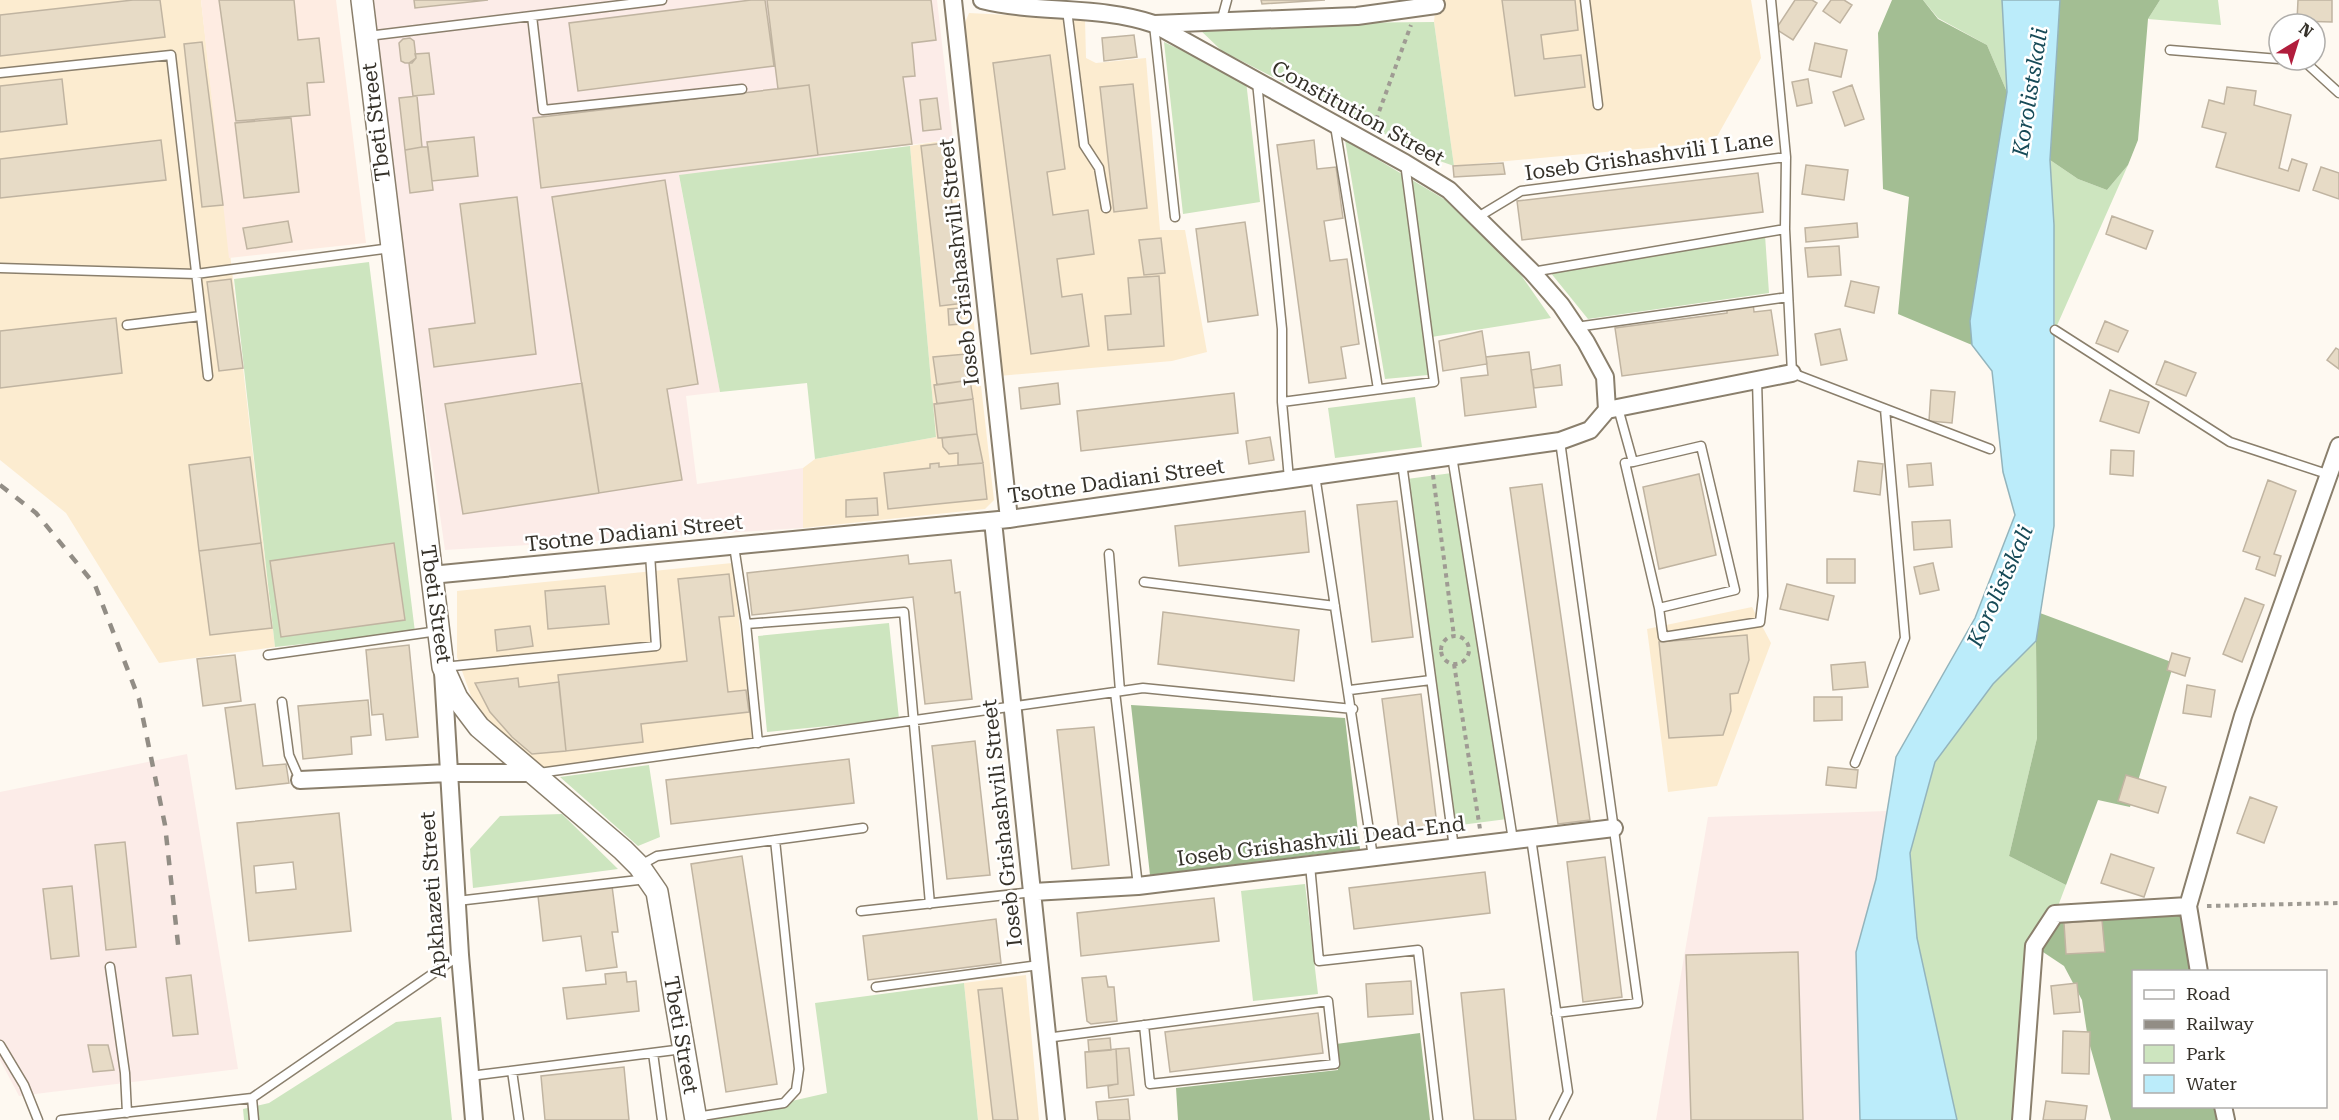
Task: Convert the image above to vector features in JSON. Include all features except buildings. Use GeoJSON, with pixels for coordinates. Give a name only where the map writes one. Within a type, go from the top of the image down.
{"type":"FeatureCollection","features":[{"type":"Feature","properties":{"kind":"street","name":"Tbeti Street"},"geometry":{"type":"LineString","coordinates":[[362,0],[443,667],[457,698],[479,727],[536,773],[643,872],[657,892],[696,1119]]}},
{"type":"Feature","properties":{"kind":"street","name":"Ioseb Grishashvili Street"},"geometry":{"type":"LineString","coordinates":[[953,0],[1001,520],[1013,708],[1056,1120]]}},
{"type":"Feature","properties":{"kind":"street","name":"Constitution Street"},"geometry":{"type":"LineString","coordinates":[[982,0],[1027,9],[1067,9],[1130,16],[1154,24],[1405,163],[1449,190],[1532,272],[1576,327],[1605,377],[1613,409]]}},
{"type":"Feature","properties":{"kind":"street"},"geometry":{"type":"LineString","coordinates":[[1154,24],[1357,16],[1436,4]]}},
{"type":"Feature","properties":{"kind":"street"},"geometry":{"type":"LineString","coordinates":[[1613,409],[1792,373]]}},
{"type":"Feature","properties":{"kind":"street","name":"Tsotne Dadiani Street"},"geometry":{"type":"LineString","coordinates":[[431,575],[1001,520],[1560,441],[1590,430],[1613,409]]}},
{"type":"Feature","properties":{"kind":"street"},"geometry":{"type":"LineString","coordinates":[[2199,970],[2188,906],[2243,716],[2327,474],[2339,446]]}},
{"type":"Feature","properties":{"kind":"street","name":"Apkhazeti Street"},"geometry":{"type":"LineString","coordinates":[[443,667],[459,955],[474,1120]]}},
{"type":"Feature","properties":{"kind":"street"},"geometry":{"type":"LineString","coordinates":[[300,780],[448,773],[536,773]]}},
{"type":"Feature","properties":{"kind":"street","name":"Ioseb Grishashvili Dead-End"},"geometry":{"type":"LineString","coordinates":[[1033,892],[1138,886],[1614,828]]}},
{"type":"Feature","properties":{"kind":"street"},"geometry":{"type":"LineString","coordinates":[[2021,1120],[2034,946],[2055,914],[2188,906]]}},
{"type":"Feature","properties":{"kind":"lane"},"geometry":{"type":"LineString","coordinates":[[366,36],[662,0]]}},
{"type":"Feature","properties":{"kind":"lane"},"geometry":{"type":"LineString","coordinates":[[1221,22],[1227,0]]}},
{"type":"Feature","properties":{"kind":"lane"},"geometry":{"type":"LineString","coordinates":[[1585,0],[1598,105]]}},
{"type":"Feature","properties":{"kind":"lane","name":"Ioseb Grishashvili I Lane"},"geometry":{"type":"LineString","coordinates":[[1478,217],[1521,191],[1786,157],[1771,0]]}},
{"type":"Feature","properties":{"kind":"lane"},"geometry":{"type":"LineString","coordinates":[[1067,9],[1084,145],[1099,168],[1106,208]]}},
{"type":"Feature","properties":{"kind":"lane"},"geometry":{"type":"LineString","coordinates":[[532,16],[543,110],[742,88]]}},
{"type":"Feature","properties":{"kind":"lane"},"geometry":{"type":"LineString","coordinates":[[1154,24],[1175,217]]}},
{"type":"Feature","properties":{"kind":"lane"},"geometry":{"type":"LineString","coordinates":[[2170,50],[2267,58]]}},
{"type":"Feature","properties":{"kind":"lane"},"geometry":{"type":"LineString","coordinates":[[0,73],[171,55],[208,376]]}},
{"type":"Feature","properties":{"kind":"lane"},"geometry":{"type":"LineString","coordinates":[[2316,72],[2339,93]]}},
{"type":"Feature","properties":{"kind":"lane"},"geometry":{"type":"LineString","coordinates":[[1257,82],[1282,329],[1282,402],[1289,479]]}},
{"type":"Feature","properties":{"kind":"lane"},"geometry":{"type":"LineString","coordinates":[[1335,125],[1378,389]]}},
{"type":"Feature","properties":{"kind":"lane"},"geometry":{"type":"LineString","coordinates":[[1786,157],[1785,229],[1792,373],[1990,449]]}},
{"type":"Feature","properties":{"kind":"lane"},"geometry":{"type":"LineString","coordinates":[[1282,402],[1434,382],[1405,163]]}},
{"type":"Feature","properties":{"kind":"lane"},"geometry":{"type":"LineString","coordinates":[[1532,272],[1785,229]]}},
{"type":"Feature","properties":{"kind":"lane"},"geometry":{"type":"LineString","coordinates":[[0,268],[196,274],[392,248]]}},
{"type":"Feature","properties":{"kind":"lane"},"geometry":{"type":"LineString","coordinates":[[1576,327],[1788,297]]}},
{"type":"Feature","properties":{"kind":"lane"},"geometry":{"type":"LineString","coordinates":[[127,325],[201,316]]}},
{"type":"Feature","properties":{"kind":"lane"},"geometry":{"type":"LineString","coordinates":[[2055,330],[2230,442],[2327,474]]}},
{"type":"Feature","properties":{"kind":"lane"},"geometry":{"type":"LineString","coordinates":[[1659,608],[1736,590],[1701,446],[1625,464],[1659,608],[1663,637],[1760,622],[1763,596],[1757,380]]}},
{"type":"Feature","properties":{"kind":"lane"},"geometry":{"type":"LineString","coordinates":[[1613,409],[1633,462]]}},
{"type":"Feature","properties":{"kind":"lane"},"geometry":{"type":"LineString","coordinates":[[1855,763],[1905,638],[1885,409]]}},
{"type":"Feature","properties":{"kind":"lane"},"geometry":{"type":"LineString","coordinates":[[1556,1013],[1638,1003],[1560,441]]}},
{"type":"Feature","properties":{"kind":"lane"},"geometry":{"type":"LineString","coordinates":[[1452,456],[1514,840]]}},
{"type":"Feature","properties":{"kind":"lane"},"geometry":{"type":"LineString","coordinates":[[1402,463],[1454,848]]}},
{"type":"Feature","properties":{"kind":"lane"},"geometry":{"type":"LineString","coordinates":[[1315,475],[1353,709],[1373,857]]}},
{"type":"Feature","properties":{"kind":"lane"},"geometry":{"type":"LineString","coordinates":[[734,546],[746,624],[758,743]]}},
{"type":"Feature","properties":{"kind":"lane"},"geometry":{"type":"LineString","coordinates":[[443,667],[656,646],[650,554]]}},
{"type":"Feature","properties":{"kind":"lane"},"geometry":{"type":"LineString","coordinates":[[1110,554],[1118,691],[1138,886]]}},
{"type":"Feature","properties":{"kind":"lane"},"geometry":{"type":"LineString","coordinates":[[1144,582],[1335,606]]}},
{"type":"Feature","properties":{"kind":"lane"},"geometry":{"type":"LineString","coordinates":[[746,624],[904,612],[930,904]]}},
{"type":"Feature","properties":{"kind":"lane"},"geometry":{"type":"LineString","coordinates":[[268,655],[438,631]]}},
{"type":"Feature","properties":{"kind":"lane"},"geometry":{"type":"LineString","coordinates":[[1350,690],[1431,680]]}},
{"type":"Feature","properties":{"kind":"lane"},"geometry":{"type":"LineString","coordinates":[[536,773],[1143,688],[1353,709]]}},
{"type":"Feature","properties":{"kind":"lane"},"geometry":{"type":"LineString","coordinates":[[282,702],[289,754],[300,780]]}},
{"type":"Feature","properties":{"kind":"lane"},"geometry":{"type":"LineString","coordinates":[[457,901],[643,872],[657,856],[863,828]]}},
{"type":"Feature","properties":{"kind":"lane"},"geometry":{"type":"LineString","coordinates":[[1531,838],[1568,1092],[1554,1120]]}},
{"type":"Feature","properties":{"kind":"lane"},"geometry":{"type":"LineString","coordinates":[[696,1119],[784,1103],[796,1090],[799,1070],[775,840]]}},
{"type":"Feature","properties":{"kind":"lane"},"geometry":{"type":"LineString","coordinates":[[1311,865],[1319,961],[1418,950],[1438,1120]]}},
{"type":"Feature","properties":{"kind":"lane"},"geometry":{"type":"LineString","coordinates":[[861,911],[1033,892]]}},
{"type":"Feature","properties":{"kind":"lane"},"geometry":{"type":"LineString","coordinates":[[61,1120],[252,1098],[459,955]]}},
{"type":"Feature","properties":{"kind":"lane"},"geometry":{"type":"LineString","coordinates":[[876,987],[1039,965]]}},
{"type":"Feature","properties":{"kind":"lane"},"geometry":{"type":"LineString","coordinates":[[110,968],[125,1073],[127,1113]]}},
{"type":"Feature","properties":{"kind":"lane"},"geometry":{"type":"LineString","coordinates":[[1046,1038],[1144,1025],[1328,1001],[1335,1064],[1150,1084],[1144,1025]]}},
{"type":"Feature","properties":{"kind":"lane"},"geometry":{"type":"LineString","coordinates":[[0,1045],[24,1085],[38,1120]]}},
{"type":"Feature","properties":{"kind":"lane"},"geometry":{"type":"LineString","coordinates":[[470,1076],[684,1049]]}},
{"type":"Feature","properties":{"kind":"lane"},"geometry":{"type":"LineString","coordinates":[[653,1053],[662,1120]]}},
{"type":"Feature","properties":{"kind":"lane"},"geometry":{"type":"LineString","coordinates":[[512,1071],[519,1120]]}},
{"type":"Feature","properties":{"kind":"lane"},"geometry":{"type":"LineString","coordinates":[[252,1098],[254,1120]]}},
{"type":"Feature","properties":{"kind":"path"},"geometry":{"type":"LineString","coordinates":[[1368,143],[1418,8]]}},
{"type":"Feature","properties":{"kind":"path"},"geometry":{"type":"LineString","coordinates":[[1431,459],[1454,636]]}},
{"type":"Feature","properties":{"kind":"path"},"geometry":{"type":"LineString","coordinates":[[1454,636],[1463,639],[1469,651],[1465,660],[1454,664],[1445,660],[1441,648],[1446,640],[1454,636]]}},
{"type":"Feature","properties":{"kind":"path"},"geometry":{"type":"LineString","coordinates":[[1454,664],[1482,844]]}},
{"type":"Feature","properties":{"kind":"path"},"geometry":{"type":"LineString","coordinates":[[2188,906],[2339,903]]}},
{"type":"Feature","properties":{"kind":"shaded area"},"geometry":{"type":"Polygon","coordinates":[[[0,0],[201,0],[275,647],[159,663],[66,513],[0,460],[0,0]]]}},
{"type":"Feature","properties":{"kind":"shaded area"},"geometry":{"type":"Polygon","coordinates":[[[201,0],[336,0],[366,243],[229,258],[201,0]]]}},
{"type":"Feature","properties":{"kind":"shaded area"},"geometry":{"type":"Polygon","coordinates":[[[374,0],[937,0],[953,139],[679,176],[720,392],[686,396],[697,484],[803,468],[803,528],[445,550],[395,202],[374,0]]]}},
{"type":"Feature","properties":{"kind":"shaded area"},"geometry":{"type":"Polygon","coordinates":[[[1436,0],[1751,0],[1761,58],[1714,142],[1454,166],[1434,22],[1436,0]]]}},
{"type":"Feature","properties":{"kind":"shaded area"},"geometry":{"type":"Polygon","coordinates":[[[969,13],[1085,19],[1086,58],[1096,63],[1146,58],[1160,230],[1185,230],[1207,352],[1172,361],[999,376],[961,32],[969,13]]]}},
{"type":"Feature","properties":{"kind":"shaded area"},"geometry":{"type":"Polygon","coordinates":[[[953,139],[994,500],[985,509],[803,528],[803,468],[815,459],[936,437],[910,146],[953,139]]]}},
{"type":"Feature","properties":{"kind":"shaded area"},"geometry":{"type":"Polygon","coordinates":[[[732,563],[754,742],[540,769],[499,734],[471,696],[457,657],[457,591],[732,563]]]}},
{"type":"Feature","properties":{"kind":"shaded area"},"geometry":{"type":"Polygon","coordinates":[[[1752,607],[1771,643],[1717,786],[1668,792],[1647,629],[1752,607]]]}},
{"type":"Feature","properties":{"kind":"shaded area"},"geometry":{"type":"Polygon","coordinates":[[[187,754],[238,1069],[19,1096],[0,1060],[0,792],[187,754]]]}},
{"type":"Feature","properties":{"kind":"shaded area"},"geometry":{"type":"Polygon","coordinates":[[[1887,811],[1876,879],[1856,952],[1860,1120],[1656,1120],[1708,817],[1887,811]]]}},
{"type":"Feature","properties":{"kind":"shaded area"},"geometry":{"type":"Polygon","coordinates":[[[1026,975],[1039,1120],[978,1120],[964,983],[1026,975]]]}},
{"type":"Feature","properties":{"kind":"green space"},"geometry":{"type":"Polygon","coordinates":[[[1892,0],[1923,0],[1938,19],[1987,45],[2007,92],[1970,321],[1972,345],[1898,314],[1909,197],[1883,189],[1878,33],[1892,0]]]}},
{"type":"Feature","properties":{"kind":"green space"},"geometry":{"type":"Polygon","coordinates":[[[1923,0],[2002,0],[2007,92],[1987,45],[1938,18],[1923,0]]]}},
{"type":"Feature","properties":{"kind":"green space"},"geometry":{"type":"Polygon","coordinates":[[[2060,0],[2160,0],[2148,19],[2138,140],[2128,165],[2107,190],[2078,179],[2050,160],[2060,0]]]}},
{"type":"Feature","properties":{"kind":"green space"},"geometry":{"type":"Polygon","coordinates":[[[2160,0],[2218,0],[2221,25],[2148,19],[2160,0]]]}},
{"type":"Feature","properties":{"kind":"green space"},"geometry":{"type":"Polygon","coordinates":[[[1434,22],[1454,166],[1434,159],[1222,51],[1197,27],[1211,24],[1434,22]]]}},
{"type":"Feature","properties":{"kind":"green space"},"geometry":{"type":"Polygon","coordinates":[[[1164,42],[1246,81],[1260,202],[1183,214],[1164,42]]]}},
{"type":"Feature","properties":{"kind":"green space"},"geometry":{"type":"Polygon","coordinates":[[[1345,140],[1454,205],[1521,275],[1551,318],[1425,338],[1428,375],[1385,379],[1345,140]]]}},
{"type":"Feature","properties":{"kind":"green space"},"geometry":{"type":"Polygon","coordinates":[[[910,146],[936,437],[815,459],[807,383],[720,392],[679,175],[910,146]]]}},
{"type":"Feature","properties":{"kind":"green space"},"geometry":{"type":"Polygon","coordinates":[[[2050,160],[2078,179],[2107,190],[2128,165],[2055,330],[2054,225],[2050,160]]]}},
{"type":"Feature","properties":{"kind":"green space"},"geometry":{"type":"Polygon","coordinates":[[[1765,235],[1769,293],[1588,319],[1550,272],[1765,235]]]}},
{"type":"Feature","properties":{"kind":"green space"},"geometry":{"type":"Polygon","coordinates":[[[369,262],[415,632],[275,647],[234,279],[369,262]]]}},
{"type":"Feature","properties":{"kind":"green space"},"geometry":{"type":"Polygon","coordinates":[[[1415,397],[1422,447],[1335,458],[1328,408],[1415,397]]]}},
{"type":"Feature","properties":{"kind":"green space"},"geometry":{"type":"Polygon","coordinates":[[[1452,473],[1507,819],[1453,826],[1407,479],[1452,473]]]}},
{"type":"Feature","properties":{"kind":"green space"},"geometry":{"type":"Polygon","coordinates":[[[2040,613],[2174,663],[2130,807],[2098,800],[2066,885],[2009,856],[2037,738],[2036,641],[2040,613]]]}},
{"type":"Feature","properties":{"kind":"green space"},"geometry":{"type":"Polygon","coordinates":[[[889,623],[899,719],[767,732],[758,636],[889,623]]]}},
{"type":"Feature","properties":{"kind":"green space"},"geometry":{"type":"Polygon","coordinates":[[[2036,641],[2037,738],[2009,856],[2066,885],[2055,914],[2034,946],[2021,1120],[1957,1120],[1917,938],[1910,853],[1935,762],[1993,684],[2036,641]]]}},
{"type":"Feature","properties":{"kind":"green space"},"geometry":{"type":"Polygon","coordinates":[[[1131,705],[1345,718],[1360,849],[1150,875],[1131,705]]]}},
{"type":"Feature","properties":{"kind":"green space"},"geometry":{"type":"Polygon","coordinates":[[[649,765],[660,837],[638,846],[560,777],[649,765]]]}},
{"type":"Feature","properties":{"kind":"green space"},"geometry":{"type":"Polygon","coordinates":[[[562,814],[618,869],[473,888],[470,849],[500,816],[562,814]]]}},
{"type":"Feature","properties":{"kind":"green space"},"geometry":{"type":"Polygon","coordinates":[[[1305,884],[1318,994],[1253,1001],[1241,891],[1305,884]]]}},
{"type":"Feature","properties":{"kind":"green space"},"geometry":{"type":"Polygon","coordinates":[[[2188,906],[2199,970],[2132,970],[2132,1108],[2223,1108],[2226,1120],[2111,1120],[2088,1039],[2082,1000],[2064,966],[2034,946],[2055,914],[2188,906]]]}},
{"type":"Feature","properties":{"kind":"green space"},"geometry":{"type":"Polygon","coordinates":[[[964,983],[978,1120],[708,1120],[827,1093],[815,1003],[964,983]]]}},
{"type":"Feature","properties":{"kind":"green space"},"geometry":{"type":"Polygon","coordinates":[[[441,1017],[452,1120],[244,1120],[243,1109],[269,1103],[396,1022],[441,1017]]]}},
{"type":"Feature","properties":{"kind":"green space"},"geometry":{"type":"Polygon","coordinates":[[[1420,1033],[1430,1120],[1178,1120],[1176,1088],[1338,1070],[1336,1044],[1420,1033]]]}},
{"type":"Feature","properties":{"kind":"water","name":"Korolistskali"},"geometry":{"type":"Polygon","coordinates":[[[2002,0],[2060,0],[2050,160],[2054,225],[2054,526],[2036,641],[1993,684],[1935,762],[1910,853],[1917,938],[1957,1120],[1860,1120],[1856,952],[1876,879],[1896,757],[1975,618],[2015,515],[2003,472],[1992,371],[1972,345],[1970,321],[2007,92],[2002,0]]]}},
{"type":"Feature","properties":{"kind":"railway"},"geometry":{"type":"LineString","coordinates":[[0,485],[36,513],[95,585],[139,699],[165,825],[179,953]]}}]}
